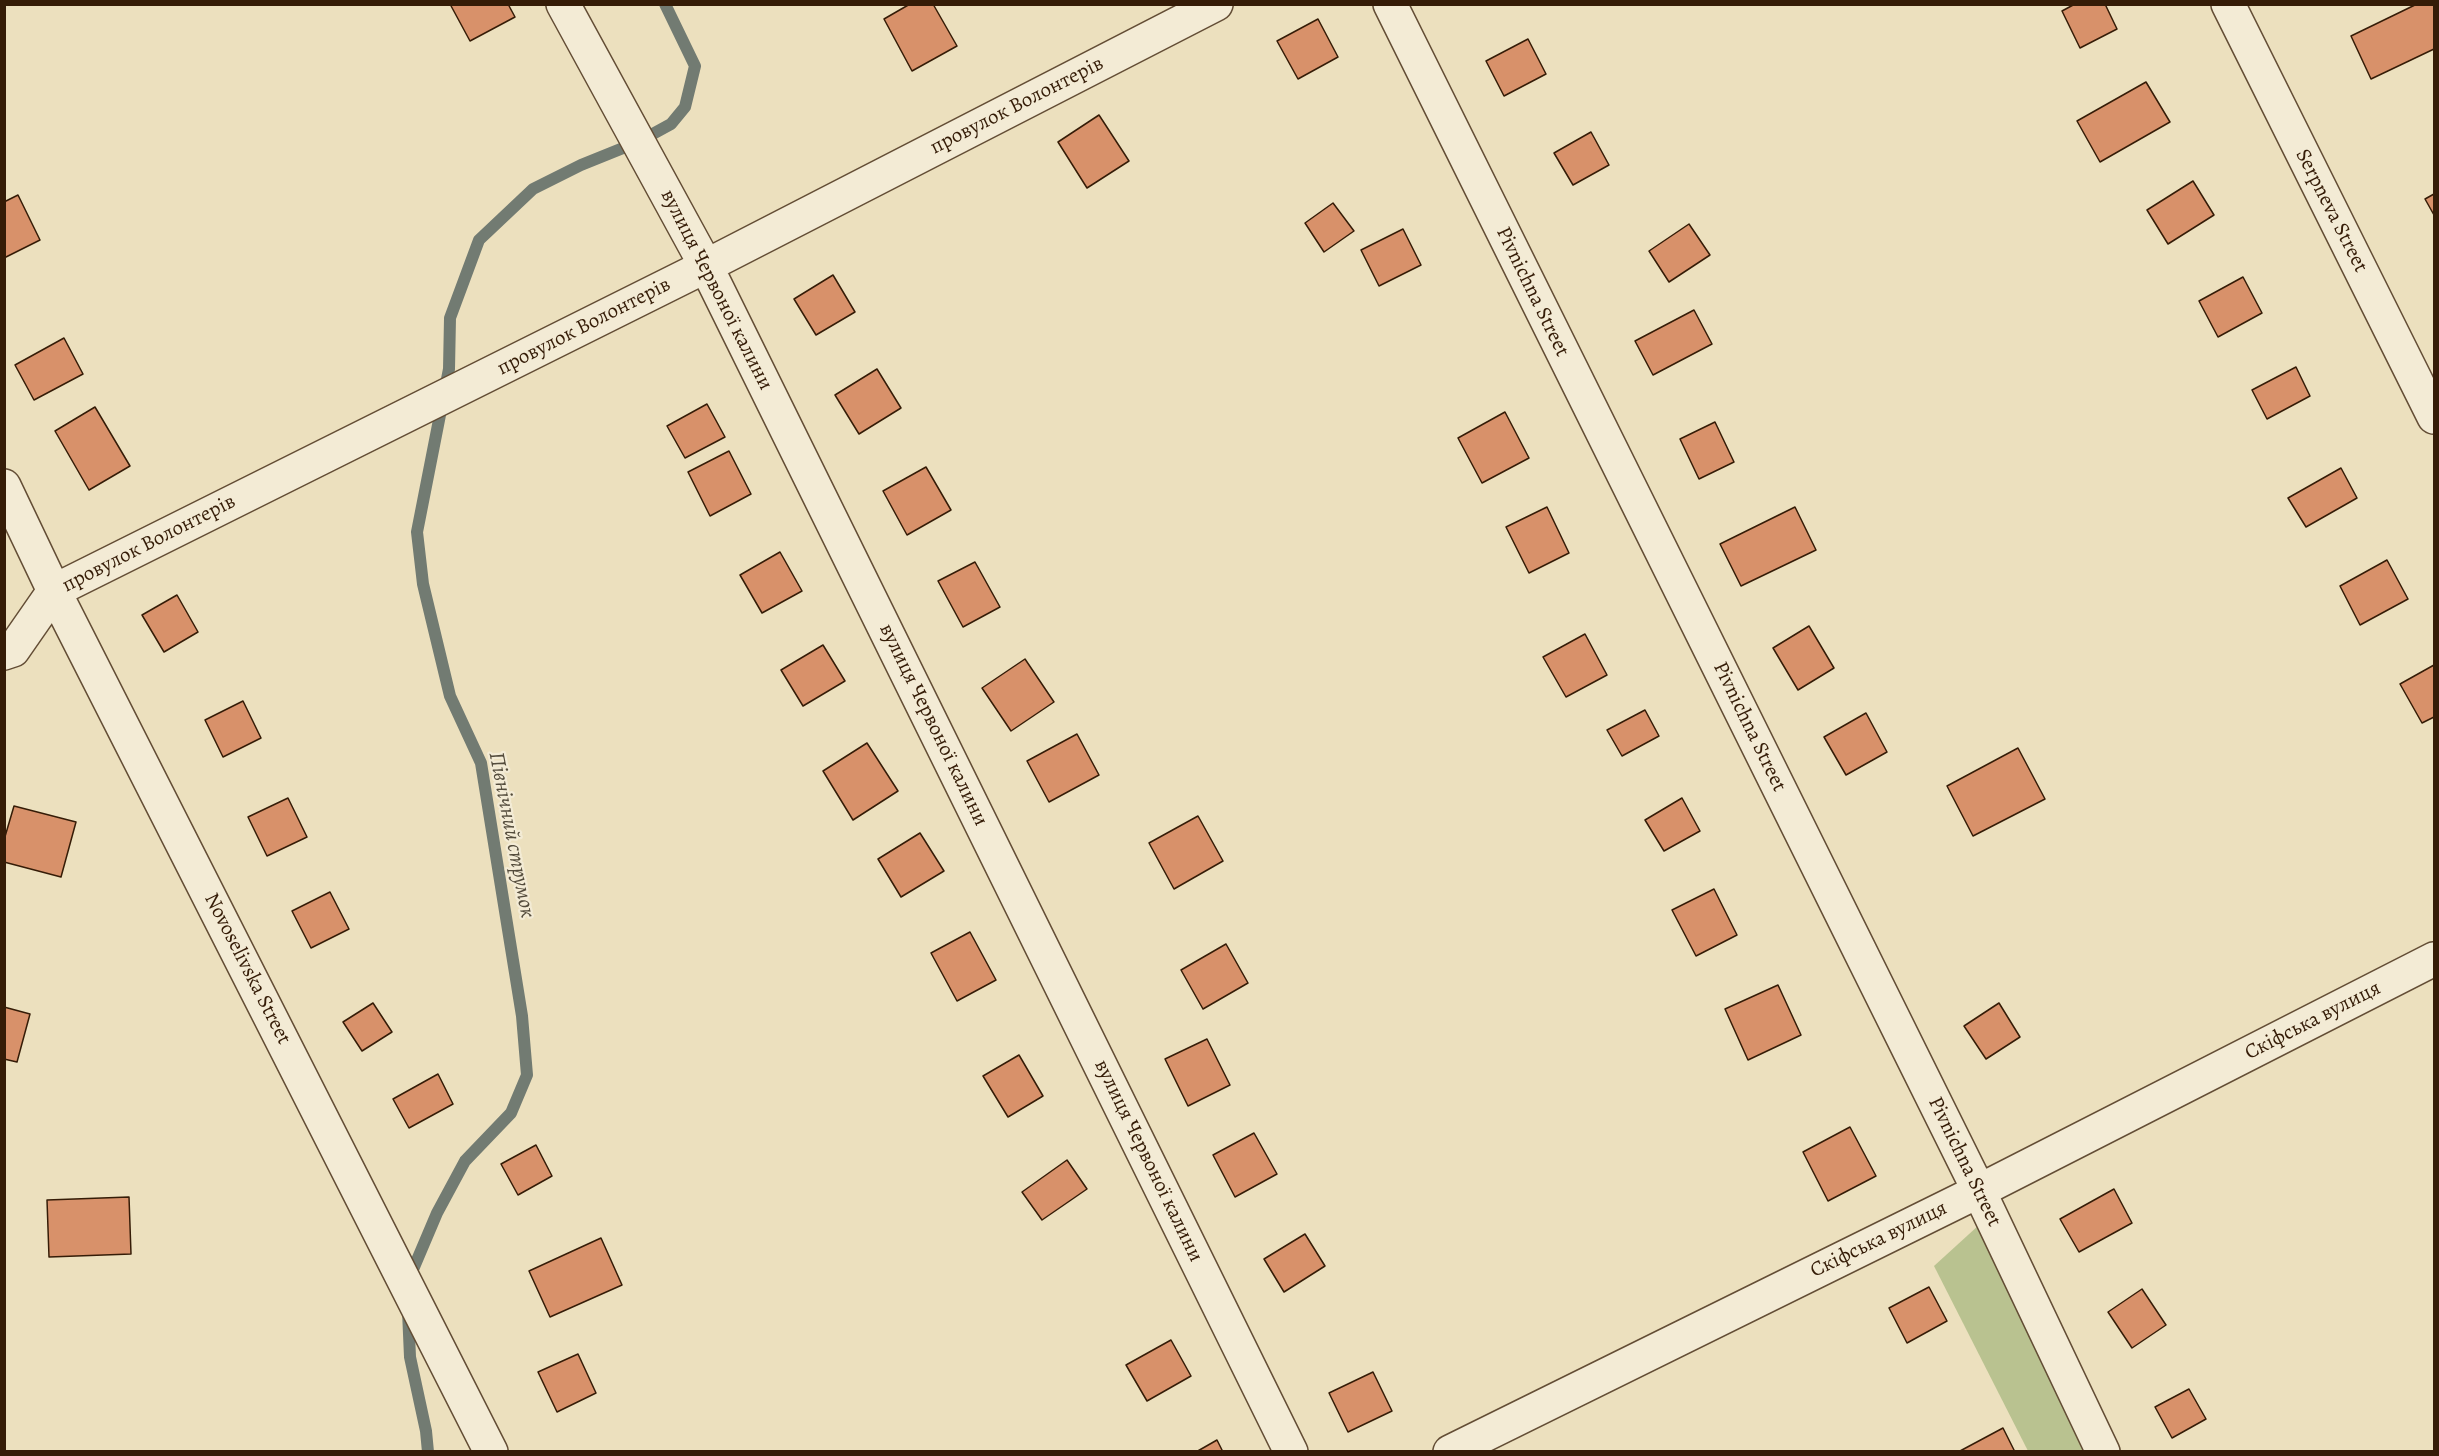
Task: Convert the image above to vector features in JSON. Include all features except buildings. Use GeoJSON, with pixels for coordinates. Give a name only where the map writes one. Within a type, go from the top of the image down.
{"type":"FeatureCollection","features":[{"type":"Feature","properties":{"kind":"street","name":"вулиця Червоної калини"},"geometry":{"type":"LineString","coordinates":[[563,4],[706,266],[1291,1452]]}},
{"type":"Feature","properties":{"kind":"street","name":"провулок Волонтерів"},"geometry":{"type":"LineString","coordinates":[[7,661],[54,591],[706,266],[1216,4]]}},
{"type":"Feature","properties":{"kind":"street","name":"Pivnichna Street"},"geometry":{"type":"LineString","coordinates":[[1390,4],[1979,1191],[2103,1452]]}},
{"type":"Feature","properties":{"kind":"street","name":"Serpneva Street"},"geometry":{"type":"LineString","coordinates":[[2228,4],[2434,417]]}},
{"type":"Feature","properties":{"kind":"street","name":"Novoselivska Street"},"geometry":{"type":"LineString","coordinates":[[4,486],[54,591],[491,1452]]}},
{"type":"Feature","properties":{"kind":"street","name":"Скіфська вулиця"},"geometry":{"type":"LineString","coordinates":[[1450,1452],[1979,1191],[2434,959]]}},
{"type":"Feature","properties":{"kind":"green space"},"geometry":{"type":"Polygon","coordinates":[[[1979,1225],[2087,1451],[2028,1451],[1934,1266],[1979,1225]]]}},
{"type":"Feature","properties":{"kind":"waterway","name":"Північний струмок"},"geometry":{"type":"LineString","coordinates":[[409,1279],[437,1213],[465,1161],[511,1113],[527,1075],[522,1016],[481,763],[450,696],[423,584],[417,532],[449,369],[450,318],[479,240],[533,189],[581,165],[638,142],[671,124],[685,107],[695,66],[665,4]]}},
{"type":"Feature","properties":{"kind":"waterway","name":"Північний струмок"},"geometry":{"type":"LineString","coordinates":[[408,1311],[410,1357],[426,1431],[428,1452]]}}]}
